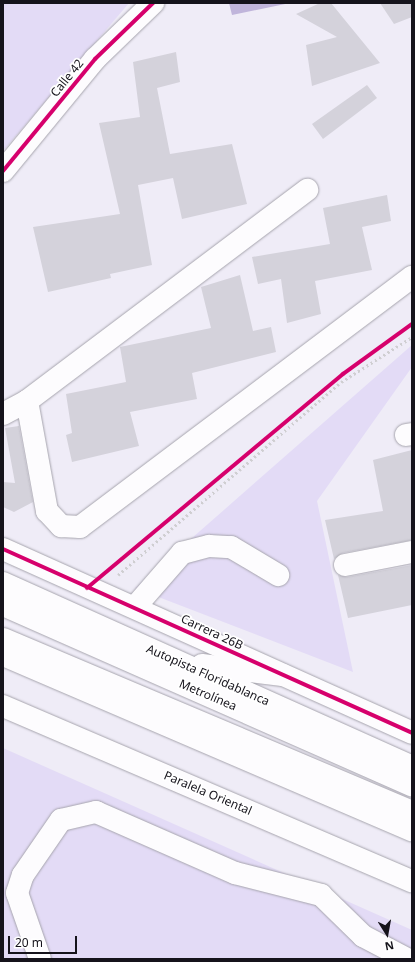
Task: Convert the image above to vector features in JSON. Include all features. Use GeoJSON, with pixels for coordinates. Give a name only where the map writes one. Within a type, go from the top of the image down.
{"type":"FeatureCollection","features":[{"type":"Feature","properties":{"kind":"main road","name":"Calle 42"},"geometry":{"type":"LineString","coordinates":[[3,171],[95,58],[153,3]]}},
{"type":"Feature","properties":{"kind":"main road"},"geometry":{"type":"LineString","coordinates":[[3,414],[27,401],[307,190]]}},
{"type":"Feature","properties":{"kind":"main road"},"geometry":{"type":"LineString","coordinates":[[27,401],[47,511],[61,526],[80,527],[412,277]]}},
{"type":"Feature","properties":{"kind":"main road"},"geometry":{"type":"LineString","coordinates":[[135,607],[182,553],[209,546],[231,547],[278,575]]}},
{"type":"Feature","properties":{"kind":"main road","name":"Carrera 26B"},"geometry":{"type":"LineString","coordinates":[[3,549],[100,591],[412,733]]}},
{"type":"Feature","properties":{"kind":"main road"},"geometry":{"type":"LineString","coordinates":[[345,565],[412,552]]}},
{"type":"Feature","properties":{"kind":"main road","name":"Autopista Floridablanca"},"geometry":{"type":"LineString","coordinates":[[3,583],[412,767]]}},
{"type":"Feature","properties":{"kind":"main road","name":"Metrolínea"},"geometry":{"type":"LineString","coordinates":[[3,605],[412,785]]}},
{"type":"Feature","properties":{"kind":"main road"},"geometry":{"type":"LineString","coordinates":[[3,639],[412,812]]}},
{"type":"Feature","properties":{"kind":"main road"},"geometry":{"type":"LineString","coordinates":[[3,655],[412,830]]}},
{"type":"Feature","properties":{"kind":"main road"},"geometry":{"type":"LineString","coordinates":[[179,662],[282,675]]}},
{"type":"Feature","properties":{"kind":"main road","name":"Paralela Oriental"},"geometry":{"type":"LineString","coordinates":[[3,706],[412,881]]}},
{"type":"Feature","properties":{"kind":"main road"},"geometry":{"type":"LineString","coordinates":[[40,959],[17,893],[23,875],[61,820],[96,812],[230,871],[315,892],[363,936],[407,959]]}},
{"type":"Feature","properties":{"kind":"path"},"geometry":{"type":"LineString","coordinates":[[100,591],[341,382],[412,338]]}},
{"type":"Feature","properties":{"kind":"path"},"geometry":{"type":"LineString","coordinates":[[258,445],[356,364]]}},
{"type":"Feature","properties":{"kind":"shaded area"},"geometry":{"type":"Polygon","coordinates":[[[3,3],[129,3],[3,151],[3,3]]]}},
{"type":"Feature","properties":{"kind":"shaded area"},"geometry":{"type":"Polygon","coordinates":[[[229,3],[290,3],[232,15],[229,3]]]}},
{"type":"Feature","properties":{"kind":"shaded area"},"geometry":{"type":"Polygon","coordinates":[[[412,345],[412,367],[317,501],[353,672],[135,588],[412,345]]]}},
{"type":"Feature","properties":{"kind":"shaded area"},"geometry":{"type":"Polygon","coordinates":[[[3,748],[412,930],[412,959],[3,959],[3,748]]]}},
{"type":"Feature","properties":{"kind":"building"},"geometry":{"type":"Polygon","coordinates":[[[320,3],[331,3],[380,63],[312,86],[306,45],[337,37],[296,14],[320,3]]]}},
{"type":"Feature","properties":{"kind":"building"},"geometry":{"type":"Polygon","coordinates":[[[380,3],[412,3],[412,17],[394,24],[380,3]]]}},
{"type":"Feature","properties":{"kind":"building"},"geometry":{"type":"Polygon","coordinates":[[[176,52],[180,82],[157,88],[170,154],[232,144],[247,204],[182,219],[173,178],[138,185],[152,265],[110,274],[111,278],[48,292],[33,227],[120,214],[99,123],[140,117],[133,62],[176,52]]]}},
{"type":"Feature","properties":{"kind":"building"},"geometry":{"type":"Polygon","coordinates":[[[367,85],[377,98],[323,139],[312,124],[367,85]]]}},
{"type":"Feature","properties":{"kind":"building"},"geometry":{"type":"Polygon","coordinates":[[[387,195],[391,221],[362,227],[372,270],[315,281],[321,314],[287,323],[281,279],[258,284],[252,257],[330,244],[323,208],[387,195]]]}},
{"type":"Feature","properties":{"kind":"building"},"geometry":{"type":"Polygon","coordinates":[[[240,275],[253,331],[271,327],[276,352],[192,373],[197,399],[130,412],[139,446],[72,462],[66,435],[72,433],[66,394],[126,382],[120,347],[211,328],[201,287],[240,275]]]}},
{"type":"Feature","properties":{"kind":"building"},"geometry":{"type":"Polygon","coordinates":[[[19,426],[33,502],[14,512],[3,507],[3,482],[15,483],[5,428],[19,426]]]}},
{"type":"Feature","properties":{"kind":"building"},"geometry":{"type":"Polygon","coordinates":[[[412,450],[412,540],[343,553],[334,559],[325,520],[383,511],[373,460],[412,450]]]}},
{"type":"Feature","properties":{"kind":"building"},"geometry":{"type":"Polygon","coordinates":[[[412,565],[412,605],[348,618],[338,575],[347,577],[412,565]]]}},
{"type":"Feature","properties":{"kind":"cycle path"},"geometry":{"type":"LineString","coordinates":[[3,171],[95,59],[153,3]]}},
{"type":"Feature","properties":{"kind":"cycle path"},"geometry":{"type":"LineString","coordinates":[[87,588],[343,374],[412,324]]}},
{"type":"Feature","properties":{"kind":"cycle path"},"geometry":{"type":"LineString","coordinates":[[3,549],[412,733]]}}]}
